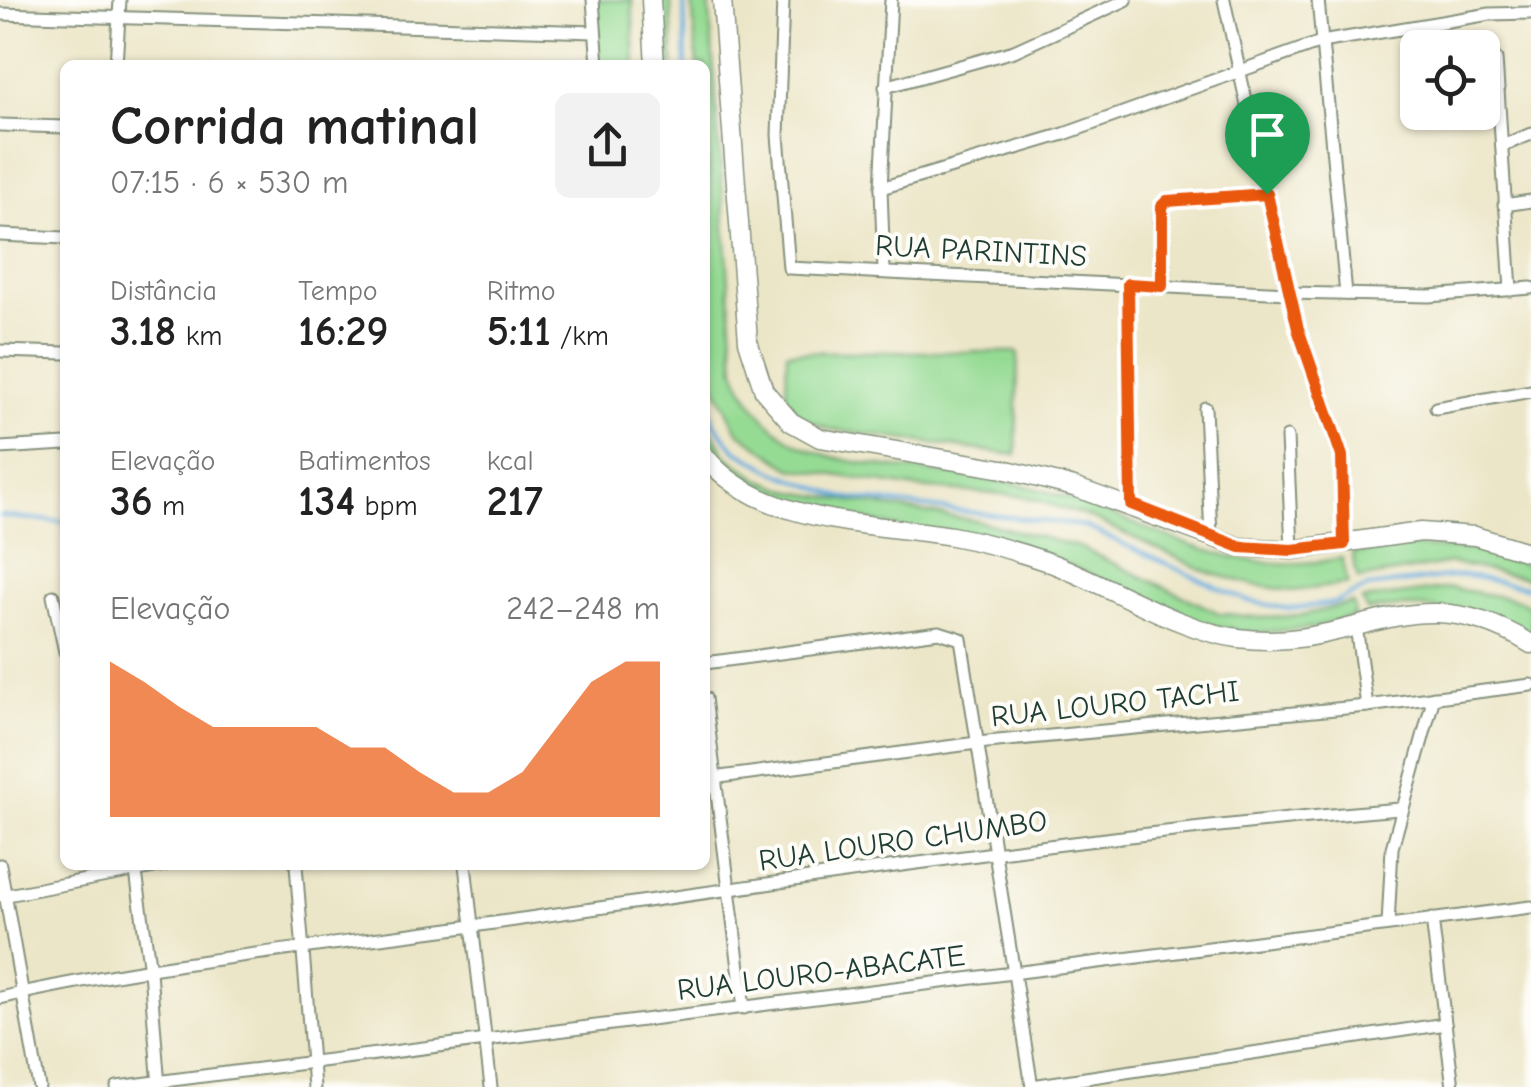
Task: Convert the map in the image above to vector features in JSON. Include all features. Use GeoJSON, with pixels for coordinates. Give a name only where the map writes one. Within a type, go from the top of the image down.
{"type":"FeatureCollection","features":[{"type":"Feature","properties":{"kind":"street"},"geometry":{"type":"LineString","coordinates":[[116,60],[120,0]]}},
{"type":"Feature","properties":{"kind":"street"},"geometry":{"type":"LineString","coordinates":[[592,0],[598,60]]}},
{"type":"Feature","properties":{"kind":"street"},"geometry":{"type":"LineString","coordinates":[[652,0],[655,60]]}},
{"type":"Feature","properties":{"kind":"street"},"geometry":{"type":"LineString","coordinates":[[722,0],[748,340],[757,377],[774,404],[805,432],[820,438],[1002,469],[1131,504],[1253,549],[1292,550],[1421,532],[1475,536],[1531,553]]}},
{"type":"Feature","properties":{"kind":"street","name":"RUA PARINTINS"},"geometry":{"type":"LineString","coordinates":[[782,0],[778,136],[788,268],[1288,293],[1429,296],[1531,288]]}},
{"type":"Feature","properties":{"kind":"street"},"geometry":{"type":"LineString","coordinates":[[884,271],[881,188],[891,0]]}},
{"type":"Feature","properties":{"kind":"street"},"geometry":{"type":"LineString","coordinates":[[885,87],[1014,51],[1126,0]]}},
{"type":"Feature","properties":{"kind":"street"},"geometry":{"type":"LineString","coordinates":[[1224,0],[1243,69],[1288,293],[1342,456],[1344,544]]}},
{"type":"Feature","properties":{"kind":"street"},"geometry":{"type":"LineString","coordinates":[[1318,0],[1346,294]]}},
{"type":"Feature","properties":{"kind":"street"},"geometry":{"type":"LineString","coordinates":[[1488,0],[1490,14]]}},
{"type":"Feature","properties":{"kind":"street"},"geometry":{"type":"LineString","coordinates":[[881,188],[1064,134],[1321,42],[1490,14],[1531,12]]}},
{"type":"Feature","properties":{"kind":"street"},"geometry":{"type":"LineString","coordinates":[[0,14],[595,32]]}},
{"type":"Feature","properties":{"kind":"street"},"geometry":{"type":"LineString","coordinates":[[1500,117],[1511,290]]}},
{"type":"Feature","properties":{"kind":"street"},"geometry":{"type":"LineString","coordinates":[[0,125],[60,127]]}},
{"type":"Feature","properties":{"kind":"street"},"geometry":{"type":"LineString","coordinates":[[1502,146],[1531,134]]}},
{"type":"Feature","properties":{"kind":"street"},"geometry":{"type":"LineString","coordinates":[[1162,286],[1160,214],[1167,201],[1267,194]]}},
{"type":"Feature","properties":{"kind":"street"},"geometry":{"type":"LineString","coordinates":[[1504,205],[1531,201]]}},
{"type":"Feature","properties":{"kind":"street"},"geometry":{"type":"LineString","coordinates":[[0,235],[60,238]]}},
{"type":"Feature","properties":{"kind":"street"},"geometry":{"type":"LineString","coordinates":[[1128,284],[1131,504]]}},
{"type":"Feature","properties":{"kind":"street"},"geometry":{"type":"LineString","coordinates":[[0,352],[60,353]]}},
{"type":"Feature","properties":{"kind":"street"},"geometry":{"type":"LineString","coordinates":[[1436,408],[1531,391]]}},
{"type":"Feature","properties":{"kind":"street"},"geometry":{"type":"LineString","coordinates":[[1205,408],[1211,536]]}},
{"type":"Feature","properties":{"kind":"street"},"geometry":{"type":"LineString","coordinates":[[1287,437],[1292,550]]}},
{"type":"Feature","properties":{"kind":"street"},"geometry":{"type":"LineString","coordinates":[[0,448],[60,444]]}},
{"type":"Feature","properties":{"kind":"street"},"geometry":{"type":"LineString","coordinates":[[710,461],[730,480],[780,504],[821,516],[998,546],[1099,582],[1220,635],[1302,639],[1408,612],[1437,612],[1468,616],[1531,644]]}},
{"type":"Feature","properties":{"kind":"street"},"geometry":{"type":"LineString","coordinates":[[53,596],[60,629]]}},
{"type":"Feature","properties":{"kind":"street"},"geometry":{"type":"LineString","coordinates":[[1356,626],[1367,706]]}},
{"type":"Feature","properties":{"kind":"street"},"geometry":{"type":"LineString","coordinates":[[710,662],[938,632],[956,635],[964,648],[992,854],[1032,1087],[1444,1024]]}},
{"type":"Feature","properties":{"kind":"street","name":"RUA LOURO TACHI"},"geometry":{"type":"LineString","coordinates":[[711,778],[977,743],[1367,706],[1531,685]]}},
{"type":"Feature","properties":{"kind":"street"},"geometry":{"type":"LineString","coordinates":[[1388,925],[1390,865],[1400,809],[1434,697]]}},
{"type":"Feature","properties":{"kind":"street"},"geometry":{"type":"LineString","coordinates":[[711,778],[731,890],[744,1008]]}},
{"type":"Feature","properties":{"kind":"street","name":"RUA LOURO CHUMBO"},"geometry":{"type":"LineString","coordinates":[[0,998],[304,948],[992,854],[1268,820],[1400,809]]}},
{"type":"Feature","properties":{"kind":"street"},"geometry":{"type":"LineString","coordinates":[[0,865],[39,1087]]}},
{"type":"Feature","properties":{"kind":"street"},"geometry":{"type":"LineString","coordinates":[[4,896],[122,870]]}},
{"type":"Feature","properties":{"kind":"street"},"geometry":{"type":"LineString","coordinates":[[136,870],[150,971],[158,1085]]}},
{"type":"Feature","properties":{"kind":"street"},"geometry":{"type":"LineString","coordinates":[[296,870],[314,1087]]}},
{"type":"Feature","properties":{"kind":"street"},"geometry":{"type":"LineString","coordinates":[[465,870],[491,1087]]}},
{"type":"Feature","properties":{"kind":"street","name":"RUA LOURO-ABACATE"},"geometry":{"type":"LineString","coordinates":[[117,1087],[158,1085],[311,1062],[486,1043],[1531,907]]}},
{"type":"Feature","properties":{"kind":"street"},"geometry":{"type":"LineString","coordinates":[[1432,919],[1453,1087]]}},
{"type":"Feature","properties":{"kind":"green space"},"geometry":{"type":"Polygon","coordinates":[[[593,0],[632,0],[635,60],[597,60],[593,0]]]}},
{"type":"Feature","properties":{"kind":"green space"},"geometry":{"type":"Polygon","coordinates":[[[653,0],[671,0],[673,60],[657,60],[653,0]]]}},
{"type":"Feature","properties":{"kind":"green space"},"geometry":{"type":"Polygon","coordinates":[[[692,0],[709,0],[735,369],[747,395],[774,428],[811,450],[859,463],[1021,485],[1217,553],[1256,561],[1297,563],[1342,558],[1348,584],[1292,591],[1255,585],[1210,573],[1089,517],[1023,496],[916,488],[791,468],[738,432],[716,387],[712,366],[710,60],[697,60],[692,0]]]}},
{"type":"Feature","properties":{"kind":"green space"},"geometry":{"type":"Polygon","coordinates":[[[787,352],[1018,352],[1016,455],[829,429],[801,417],[786,400],[787,352]]]}},
{"type":"Feature","properties":{"kind":"green space"},"geometry":{"type":"Polygon","coordinates":[[[710,429],[726,455],[758,479],[794,492],[978,521],[1079,547],[1219,613],[1262,618],[1302,615],[1353,603],[1355,616],[1313,628],[1253,633],[1202,625],[1069,565],[804,507],[740,482],[710,454],[710,429]]]}},
{"type":"Feature","properties":{"kind":"green space"},"geometry":{"type":"Polygon","coordinates":[[[1407,546],[1480,550],[1531,566],[1531,579],[1451,563],[1358,579],[1352,554],[1407,546]]]}},
{"type":"Feature","properties":{"kind":"green space"},"geometry":{"type":"Polygon","coordinates":[[[1450,588],[1520,600],[1531,608],[1531,640],[1489,623],[1432,608],[1367,611],[1362,600],[1450,588]]]}},
{"type":"Feature","properties":{"kind":"waterway"},"geometry":{"type":"LineString","coordinates":[[684,0],[686,60]]}},
{"type":"Feature","properties":{"kind":"waterway"},"geometry":{"type":"LineString","coordinates":[[710,411],[735,450],[777,473],[842,497],[1084,526],[1245,600],[1288,609],[1335,603],[1368,587],[1464,575],[1531,588]]}},
{"type":"Feature","properties":{"kind":"waterway"},"geometry":{"type":"LineString","coordinates":[[0,516],[60,522]]}},
{"type":"Feature","properties":{"kind":"route"},"geometry":{"type":"LineString","coordinates":[[1267,194],[1298,329],[1342,456],[1344,544],[1292,550],[1240,547],[1131,504],[1128,284],[1162,286],[1162,206],[1167,201],[1267,194]]}}]}
